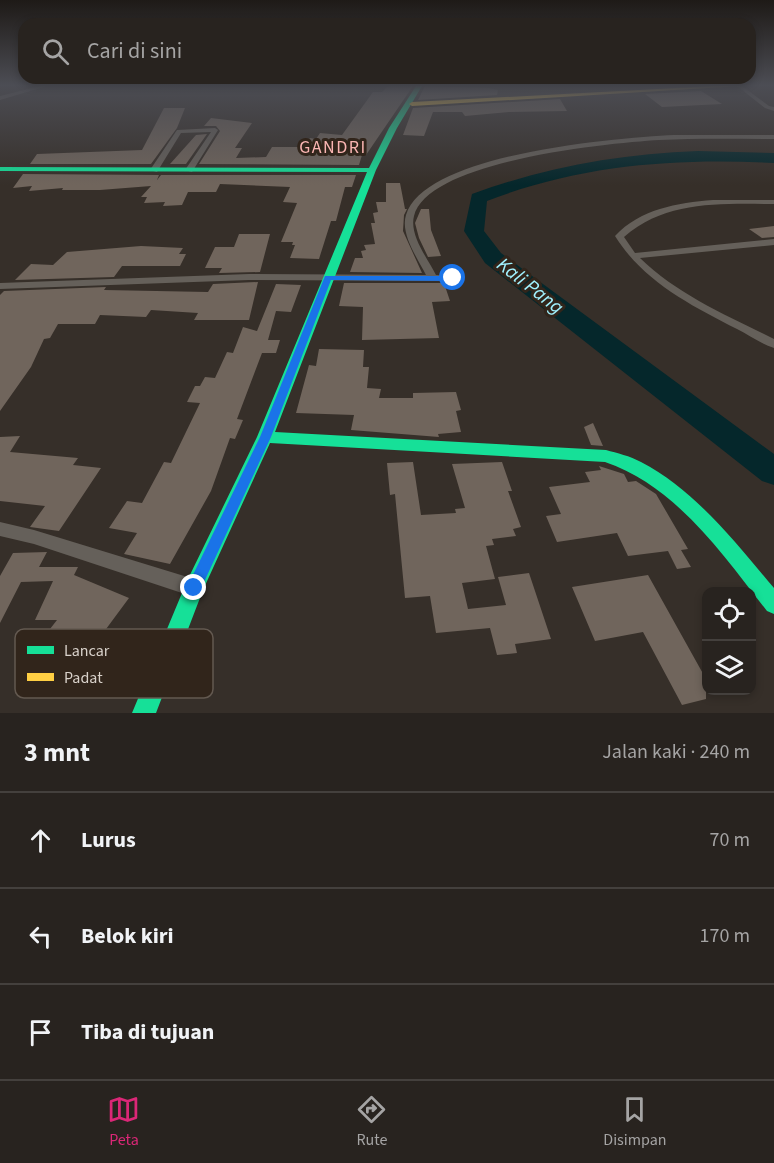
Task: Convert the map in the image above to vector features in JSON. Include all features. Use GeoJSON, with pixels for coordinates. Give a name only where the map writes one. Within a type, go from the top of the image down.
{"type":"FeatureCollection","features":[{"type":"Feature","properties":{"kind":"street"},"geometry":{"type":"LineString","coordinates":[[178,629],[194,588],[266,437],[327,278],[372,170],[399,119]]}},
{"type":"Feature","properties":{"kind":"street"},"geometry":{"type":"LineString","coordinates":[[154,170],[177,132],[215,130],[189,170]]}},
{"type":"Feature","properties":{"kind":"street"},"geometry":{"type":"LineString","coordinates":[[432,278],[410,229],[409,217],[418,199],[440,181],[488,164],[596,143],[668,137],[774,137]]}},
{"type":"Feature","properties":{"kind":"street"},"geometry":{"type":"LineString","coordinates":[[0,169],[372,170]]}},
{"type":"Feature","properties":{"kind":"street"},"geometry":{"type":"LineString","coordinates":[[774,202],[682,207],[654,212],[638,218],[619,236],[632,256],[670,287],[774,344]]}},
{"type":"Feature","properties":{"kind":"street"},"geometry":{"type":"LineString","coordinates":[[632,256],[774,242]]}},
{"type":"Feature","properties":{"kind":"street"},"geometry":{"type":"LineString","coordinates":[[1,287],[178,279],[453,278]]}},
{"type":"Feature","properties":{"kind":"street"},"geometry":{"type":"LineString","coordinates":[[266,437],[606,456],[634,466],[658,481],[728,549],[774,604]]}},
{"type":"Feature","properties":{"kind":"street"},"geometry":{"type":"LineString","coordinates":[[0,529],[33,537],[194,588]]}},
{"type":"Feature","properties":{"kind":"street"},"geometry":{"type":"LineString","coordinates":[[144,713],[150,698]]}},
{"type":"Feature","properties":{"kind":"building"},"geometry":{"type":"Polygon","coordinates":[[[158,119],[180,119],[177,128],[151,164],[30,164],[37,154],[142,150],[158,119]]]}},
{"type":"Feature","properties":{"kind":"building"},"geometry":{"type":"Polygon","coordinates":[[[210,119],[252,123],[235,148],[242,148],[236,158],[266,157],[272,147],[303,147],[310,138],[316,139],[320,133],[342,135],[353,119],[390,119],[366,155],[362,155],[359,165],[199,164],[220,131],[216,126],[204,126],[210,119]]]}},
{"type":"Feature","properties":{"kind":"building"},"geometry":{"type":"Polygon","coordinates":[[[409,119],[430,119],[424,136],[403,135],[409,119]]]}},
{"type":"Feature","properties":{"kind":"building"},"geometry":{"type":"Polygon","coordinates":[[[207,134],[186,164],[170,164],[196,135],[207,134]]]}},
{"type":"Feature","properties":{"kind":"building"},"geometry":{"type":"Polygon","coordinates":[[[23,174],[159,175],[157,180],[161,175],[356,175],[352,187],[345,187],[336,221],[331,221],[319,259],[290,258],[295,245],[292,245],[293,242],[281,242],[297,203],[283,202],[290,187],[220,184],[216,192],[188,192],[182,205],[163,206],[165,202],[144,203],[147,197],[141,197],[151,186],[100,190],[62,190],[63,188],[29,191],[32,186],[13,188],[23,174]]]}},
{"type":"Feature","properties":{"kind":"building"},"geometry":{"type":"Polygon","coordinates":[[[386,183],[400,183],[405,209],[407,209],[404,215],[403,231],[422,273],[350,272],[355,258],[363,258],[361,251],[366,250],[364,245],[375,244],[371,223],[375,223],[373,213],[378,212],[376,202],[386,202],[386,183]]]}},
{"type":"Feature","properties":{"kind":"building"},"geometry":{"type":"Polygon","coordinates":[[[421,209],[429,209],[431,230],[441,256],[428,257],[419,238],[415,223],[421,209]]]}},
{"type":"Feature","properties":{"kind":"building"},"geometry":{"type":"Polygon","coordinates":[[[774,226],[774,237],[762,238],[749,229],[774,226]]]}},
{"type":"Feature","properties":{"kind":"building"},"geometry":{"type":"Polygon","coordinates":[[[239,234],[270,234],[260,272],[219,273],[222,268],[205,268],[215,247],[234,247],[239,234]]]}},
{"type":"Feature","properties":{"kind":"building"},"geometry":{"type":"Polygon","coordinates":[[[141,246],[183,248],[179,254],[186,254],[180,266],[122,266],[114,277],[15,280],[31,264],[53,265],[67,252],[141,246]]]}},
{"type":"Feature","properties":{"kind":"building"},"geometry":{"type":"Polygon","coordinates":[[[258,282],[249,320],[194,320],[198,313],[151,310],[146,317],[100,315],[95,324],[58,324],[50,338],[44,339],[31,367],[0,411],[0,295],[4,291],[106,287],[104,290],[208,292],[213,284],[258,282]]]}},
{"type":"Feature","properties":{"kind":"building"},"geometry":{"type":"Polygon","coordinates":[[[344,283],[444,283],[450,301],[432,302],[439,338],[362,340],[363,307],[339,306],[344,283]]]}},
{"type":"Feature","properties":{"kind":"building"},"geometry":{"type":"Polygon","coordinates":[[[276,284],[301,285],[291,312],[276,311],[268,340],[280,340],[276,353],[262,353],[237,419],[243,420],[235,439],[230,438],[211,491],[170,564],[124,554],[137,533],[109,528],[127,501],[142,503],[164,462],[171,463],[200,403],[187,402],[195,386],[200,386],[205,377],[215,378],[227,352],[233,353],[243,327],[257,331],[276,284]]]}},
{"type":"Feature","properties":{"kind":"building"},"geometry":{"type":"Polygon","coordinates":[[[319,349],[364,350],[363,367],[369,367],[367,388],[381,389],[379,398],[413,398],[413,393],[456,392],[461,410],[456,411],[461,432],[438,434],[439,437],[351,430],[354,415],[296,413],[309,365],[316,366],[319,349]]]}},
{"type":"Feature","properties":{"kind":"building"},"geometry":{"type":"Polygon","coordinates":[[[593,423],[603,446],[591,445],[584,427],[593,423]]]}},
{"type":"Feature","properties":{"kind":"building"},"geometry":{"type":"Polygon","coordinates":[[[20,436],[10,452],[78,458],[73,465],[101,468],[59,531],[30,527],[45,506],[0,501],[0,437],[20,436]]]}},
{"type":"Feature","properties":{"kind":"building"},"geometry":{"type":"Polygon","coordinates":[[[413,462],[421,515],[456,513],[455,509],[465,508],[452,464],[502,462],[512,491],[508,491],[521,527],[513,529],[516,536],[492,539],[494,545],[486,546],[495,579],[462,583],[468,609],[506,605],[498,577],[529,573],[551,639],[515,644],[517,653],[497,655],[490,628],[436,633],[430,596],[405,598],[395,494],[390,495],[387,463],[413,462]]]}},
{"type":"Feature","properties":{"kind":"building"},"geometry":{"type":"Polygon","coordinates":[[[599,466],[624,474],[628,482],[636,481],[656,494],[688,549],[681,550],[691,567],[677,569],[668,551],[628,556],[617,533],[557,542],[546,516],[561,514],[549,487],[590,482],[585,472],[601,470],[599,466]]]}},
{"type":"Feature","properties":{"kind":"building"},"geometry":{"type":"Polygon","coordinates":[[[47,552],[39,567],[78,567],[74,575],[129,598],[106,629],[50,629],[57,620],[35,620],[53,581],[21,582],[0,623],[0,576],[13,553],[47,552]]]}},
{"type":"Feature","properties":{"kind":"building"},"geometry":{"type":"Polygon","coordinates":[[[648,575],[702,672],[702,695],[706,695],[706,699],[682,705],[643,632],[595,641],[572,587],[648,575]]]}},
{"type":"Feature","properties":{"kind":"waterway","name":"Kali Pang"},"geometry":{"type":"LineString","coordinates":[[774,158],[661,157],[587,166],[550,174],[478,198],[474,231],[493,258],[774,472]]}},
{"type":"Feature","properties":{"kind":"traffic: fast"},"geometry":{"type":"LineString","coordinates":[[0,169],[372,170],[398,119]]}},
{"type":"Feature","properties":{"kind":"traffic: fast"},"geometry":{"type":"LineString","coordinates":[[178,629],[194,588],[265,437],[372,170]]}},
{"type":"Feature","properties":{"kind":"traffic: fast"},"geometry":{"type":"LineString","coordinates":[[265,437],[606,456],[636,467],[676,495],[711,529],[774,604]]}},
{"type":"Feature","properties":{"kind":"traffic: fast"},"geometry":{"type":"LineString","coordinates":[[144,713],[150,698]]}},
{"type":"Feature","properties":{"kind":"district","name":"GANDRI"},"geometry":{"type":"Point","coordinates":[333,147]}},
{"type":"Feature","properties":{"kind":"route"},"geometry":{"type":"LineString","coordinates":[[194,588],[266,437],[327,278],[453,278]]}}]}
